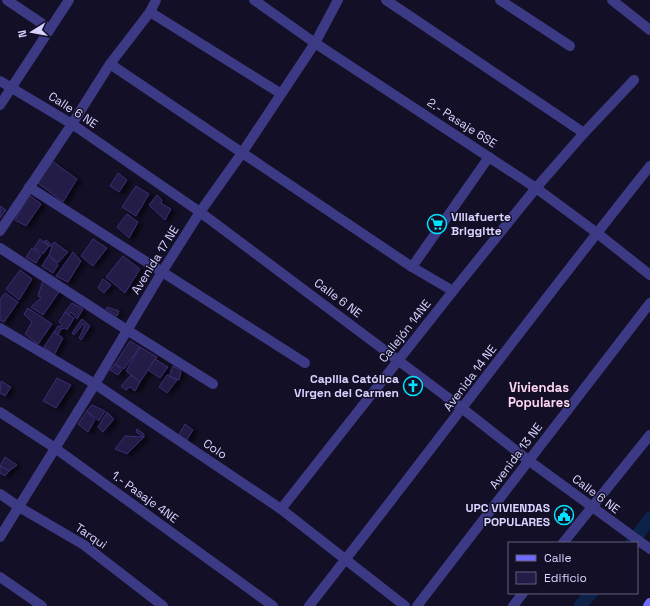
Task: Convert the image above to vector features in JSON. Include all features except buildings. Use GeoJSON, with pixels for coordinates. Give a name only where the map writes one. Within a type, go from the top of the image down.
{"type":"FeatureCollection","features":[{"type":"Feature","properties":{"kind":"street"},"geometry":{"type":"LineString","coordinates":[[7,0],[50,29]]}},
{"type":"Feature","properties":{"kind":"street"},"geometry":{"type":"LineString","coordinates":[[0,105],[69,0]]}},
{"type":"Feature","properties":{"kind":"street"},"geometry":{"type":"LineString","coordinates":[[0,230],[72,124],[110,64],[150,12],[156,0]]}},
{"type":"Feature","properties":{"kind":"street","name":"2.- Pasaje 6SE"},"geometry":{"type":"LineString","coordinates":[[254,0],[314,43],[536,188],[597,233],[650,275]]}},
{"type":"Feature","properties":{"kind":"street","name":"Avenida 17 NE"},"geometry":{"type":"LineString","coordinates":[[0,537],[95,384],[162,272],[200,212],[242,153],[314,43],[338,0]]}},
{"type":"Feature","properties":{"kind":"street"},"geometry":{"type":"LineString","coordinates":[[386,0],[584,133]]}},
{"type":"Feature","properties":{"kind":"street"},"geometry":{"type":"LineString","coordinates":[[500,0],[570,46]]}},
{"type":"Feature","properties":{"kind":"street"},"geometry":{"type":"LineString","coordinates":[[612,0],[650,30]]}},
{"type":"Feature","properties":{"kind":"street"},"geometry":{"type":"LineString","coordinates":[[150,12],[280,93]]}},
{"type":"Feature","properties":{"kind":"street"},"geometry":{"type":"LineString","coordinates":[[110,64],[412,267],[453,291]]}},
{"type":"Feature","properties":{"kind":"street","name":"Callejón 14NE"},"geometry":{"type":"LineString","coordinates":[[281,510],[536,188],[584,133],[634,80]]}},
{"type":"Feature","properties":{"kind":"street","name":"Calle 6 NE"},"geometry":{"type":"LineString","coordinates":[[0,81],[72,124],[200,212],[399,360],[528,460],[623,531],[650,549]]}},
{"type":"Feature","properties":{"kind":"street"},"geometry":{"type":"LineString","coordinates":[[412,267],[489,157]]}},
{"type":"Feature","properties":{"kind":"street","name":"Avenida 14 NE"},"geometry":{"type":"LineString","coordinates":[[309,606],[650,166]]}},
{"type":"Feature","properties":{"kind":"street"},"geometry":{"type":"LineString","coordinates":[[29,187],[305,363]]}},
{"type":"Feature","properties":{"kind":"street"},"geometry":{"type":"LineString","coordinates":[[0,248],[212,384]]}},
{"type":"Feature","properties":{"kind":"street","name":"Avenida 13 NE"},"geometry":{"type":"LineString","coordinates":[[417,606],[650,303]]}},
{"type":"Feature","properties":{"kind":"street","name":"Colo"},"geometry":{"type":"LineString","coordinates":[[0,328],[95,384],[281,510],[405,606]]}},
{"type":"Feature","properties":{"kind":"street","name":"1.- Pasaje 4NE"},"geometry":{"type":"LineString","coordinates":[[0,412],[55,448],[273,606]]}},
{"type":"Feature","properties":{"kind":"street"},"geometry":{"type":"LineString","coordinates":[[565,542],[650,435]]}},
{"type":"Feature","properties":{"kind":"street","name":"Tarqui"},"geometry":{"type":"LineString","coordinates":[[0,494],[19,507],[84,545],[163,606]]}},
{"type":"Feature","properties":{"kind":"street"},"geometry":{"type":"LineString","coordinates":[[0,577],[42,606]]}},
{"type":"Feature","properties":{"kind":"street"},"geometry":{"type":"LineString","coordinates":[[513,606],[522,594]]}},
{"type":"Feature","properties":{"kind":"waterway"},"geometry":{"type":"LineString","coordinates":[[633,542],[650,518]]}},
{"type":"Feature","properties":{"kind":"waterway"},"geometry":{"type":"LineString","coordinates":[[580,606],[590,594]]}},
{"type":"Feature","properties":{"kind":"place","name":"Villafuerte Briggitte"},"geometry":{"type":"Point","coordinates":[437,224]}},
{"type":"Feature","properties":{"kind":"place","name":"Capilla Católica Virgen del Carmen"},"geometry":{"type":"Point","coordinates":[413,386]}},
{"type":"Feature","properties":{"kind":"place","name":"UPC VIVIENDAS POPULARES"},"geometry":{"type":"Point","coordinates":[564,515]}},
{"type":"Feature","properties":{"kind":"district","name":"Viviendas Populares"},"geometry":{"type":"Point","coordinates":[539,394]}}]}
